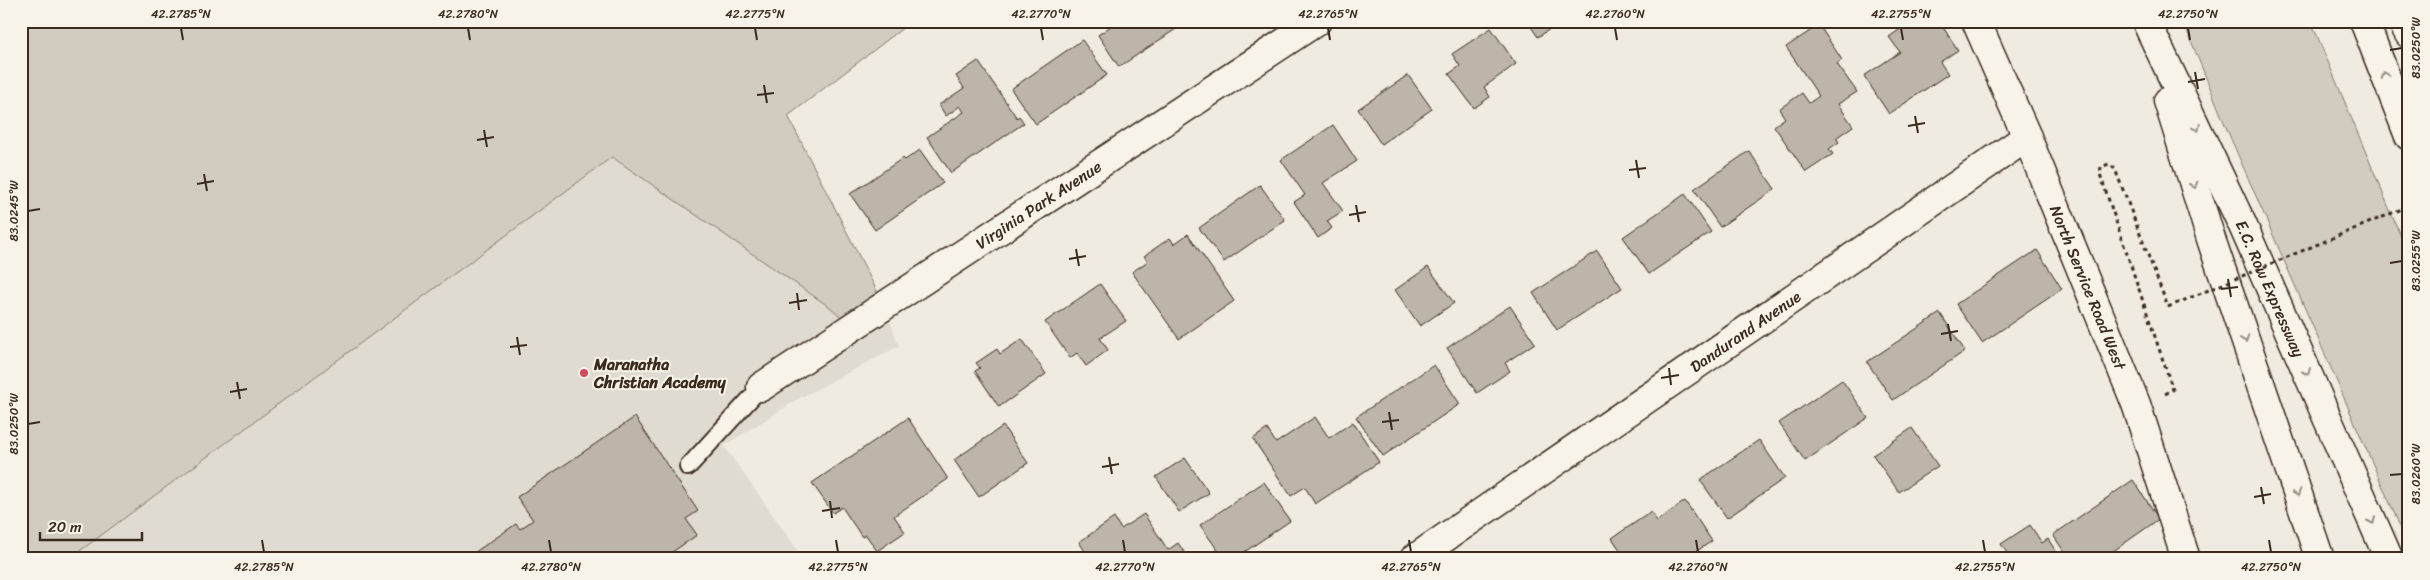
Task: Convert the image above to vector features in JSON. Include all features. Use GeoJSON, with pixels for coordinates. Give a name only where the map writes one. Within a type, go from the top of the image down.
{"type":"FeatureCollection","features":[{"type":"Feature","properties":{"kind":"main road","name":"Virginia Park Avenue"},"geometry":{"type":"LineString","coordinates":[[760,387],[1317,21]]}},
{"type":"Feature","properties":{"kind":"main road","name":"North Service Road West"},"geometry":{"type":"LineString","coordinates":[[1976,21],[2027,137],[2136,404],[2186,559]]}},
{"type":"Feature","properties":{"kind":"main road"},"geometry":{"type":"LineString","coordinates":[[2144,21],[2212,242],[2320,559]]}},
{"type":"Feature","properties":{"kind":"main road","name":"E.C. Row Expressway"},"geometry":{"type":"LineString","coordinates":[[2144,21],[2243,226],[2389,559]]}},
{"type":"Feature","properties":{"kind":"main road"},"geometry":{"type":"LineString","coordinates":[[2364,21],[2409,136]]}},
{"type":"Feature","properties":{"kind":"main road"},"geometry":{"type":"LineString","coordinates":[[2402,21],[2409,34]]}},
{"type":"Feature","properties":{"kind":"main road","name":"Dandurand Avenue"},"geometry":{"type":"LineString","coordinates":[[1414,559],[2027,137]]}},
{"type":"Feature","properties":{"kind":"lane"},"geometry":{"type":"LineString","coordinates":[[688,467],[760,387]]}},
{"type":"Feature","properties":{"kind":"path"},"geometry":{"type":"LineString","coordinates":[[2157,398],[2173,390],[2100,174],[2101,166],[2109,164],[2115,169],[2168,307],[2409,206]]}},
{"type":"Feature","properties":{"kind":"shaded area"},"geometry":{"type":"Polygon","coordinates":[[[21,21],[912,21],[788,116],[885,307],[853,327],[831,308],[612,157],[69,559],[21,559],[21,21]]]}},
{"type":"Feature","properties":{"kind":"shaded area"},"geometry":{"type":"Polygon","coordinates":[[[2183,21],[2311,21],[2409,256],[2409,547],[2228,132],[2183,21]]]}},
{"type":"Feature","properties":{"kind":"shaded area","name":"Maranatha Christian Academy"},"geometry":{"type":"Polygon","coordinates":[[[612,157],[831,308],[852,327],[885,307],[899,346],[798,399],[724,446],[804,559],[69,559],[612,157]]]}},
{"type":"Feature","properties":{"kind":"building"},"geometry":{"type":"Polygon","coordinates":[[[1112,21],[1188,21],[1119,67],[1098,35],[1111,26],[1109,23],[1112,21]]]}},
{"type":"Feature","properties":{"kind":"building"},"geometry":{"type":"Polygon","coordinates":[[[1527,21],[1562,21],[1538,37],[1527,21]]]}},
{"type":"Feature","properties":{"kind":"building"},"geometry":{"type":"Polygon","coordinates":[[[1912,21],[1939,21],[1958,50],[1940,62],[1948,74],[1889,114],[1864,76],[1900,52],[1889,37],[1912,21]]]}},
{"type":"Feature","properties":{"kind":"building"},"geometry":{"type":"Polygon","coordinates":[[[1819,25],[1842,60],[1837,64],[1857,92],[1838,104],[1853,126],[1836,138],[1839,142],[1829,149],[1833,154],[1806,172],[1774,126],[1785,118],[1779,109],[1802,93],[1809,103],[1819,96],[1786,47],[1819,25]]]}},
{"type":"Feature","properties":{"kind":"building"},"geometry":{"type":"Polygon","coordinates":[[[1491,28],[1516,64],[1484,87],[1490,97],[1474,108],[1449,74],[1460,66],[1452,54],[1491,28]]]}},
{"type":"Feature","properties":{"kind":"building"},"geometry":{"type":"Polygon","coordinates":[[[1082,40],[1107,75],[1036,124],[1011,89],[1082,40]]]}},
{"type":"Feature","properties":{"kind":"building"},"geometry":{"type":"Polygon","coordinates":[[[978,61],[1017,118],[1019,116],[1024,123],[951,173],[927,137],[964,112],[960,106],[946,116],[939,105],[964,88],[956,76],[978,61]]]}},
{"type":"Feature","properties":{"kind":"building"},"geometry":{"type":"Polygon","coordinates":[[[1408,75],[1432,109],[1381,144],[1358,109],[1408,75]]]}},
{"type":"Feature","properties":{"kind":"building"},"geometry":{"type":"Polygon","coordinates":[[[1333,125],[1357,161],[1323,183],[1343,211],[1327,221],[1332,228],[1318,238],[1294,202],[1305,195],[1281,160],[1333,125]]]}},
{"type":"Feature","properties":{"kind":"building"},"geometry":{"type":"Polygon","coordinates":[[[920,150],[943,183],[875,230],[850,194],[903,158],[905,160],[920,150]]]}},
{"type":"Feature","properties":{"kind":"building"},"geometry":{"type":"Polygon","coordinates":[[[1749,151],[1775,189],[1720,227],[1694,189],[1749,151]]]}},
{"type":"Feature","properties":{"kind":"building"},"geometry":{"type":"Polygon","coordinates":[[[1260,185],[1285,220],[1224,262],[1199,228],[1260,185]]]}},
{"type":"Feature","properties":{"kind":"building"},"geometry":{"type":"Polygon","coordinates":[[[1685,194],[1711,232],[1649,274],[1623,237],[1685,194]]]}},
{"type":"Feature","properties":{"kind":"building"},"geometry":{"type":"Polygon","coordinates":[[[1188,234],[1234,301],[1179,339],[1132,272],[1148,261],[1144,256],[1170,238],[1174,244],[1188,234]]]}},
{"type":"Feature","properties":{"kind":"building"},"geometry":{"type":"Polygon","coordinates":[[[2037,250],[2062,289],[1982,343],[1956,304],[2037,250]]]}},
{"type":"Feature","properties":{"kind":"building"},"geometry":{"type":"Polygon","coordinates":[[[1597,251],[1622,288],[1557,330],[1533,293],[1597,251]]]}},
{"type":"Feature","properties":{"kind":"building"},"geometry":{"type":"Polygon","coordinates":[[[1428,267],[1454,303],[1420,326],[1395,290],[1428,267]]]}},
{"type":"Feature","properties":{"kind":"building"},"geometry":{"type":"Polygon","coordinates":[[[1100,284],[1126,321],[1100,338],[1108,350],[1086,366],[1077,353],[1070,358],[1045,322],[1100,284]]]}},
{"type":"Feature","properties":{"kind":"building"},"geometry":{"type":"Polygon","coordinates":[[[1510,306],[1535,343],[1505,363],[1510,371],[1477,393],[1447,348],[1510,306]]]}},
{"type":"Feature","properties":{"kind":"building"},"geometry":{"type":"Polygon","coordinates":[[[1940,313],[1965,351],[1893,400],[1867,362],[1940,313]]]}},
{"type":"Feature","properties":{"kind":"building"},"geometry":{"type":"Polygon","coordinates":[[[1022,339],[1046,374],[999,407],[975,371],[980,368],[976,363],[997,349],[1000,354],[1022,339]]]}},
{"type":"Feature","properties":{"kind":"building"},"geometry":{"type":"Polygon","coordinates":[[[1434,365],[1460,404],[1383,456],[1356,417],[1434,365]]]}},
{"type":"Feature","properties":{"kind":"building"},"geometry":{"type":"Polygon","coordinates":[[[1842,380],[1868,418],[1805,461],[1779,423],[1842,380]]]}},
{"type":"Feature","properties":{"kind":"building"},"geometry":{"type":"Polygon","coordinates":[[[635,417],[698,511],[686,519],[697,535],[662,559],[465,559],[516,524],[520,529],[533,520],[517,497],[635,417]]]}},
{"type":"Feature","properties":{"kind":"building"},"geometry":{"type":"Polygon","coordinates":[[[1315,417],[1329,438],[1353,422],[1379,462],[1315,504],[1305,487],[1291,496],[1253,439],[1267,429],[1276,443],[1315,417]]]}},
{"type":"Feature","properties":{"kind":"building"},"geometry":{"type":"Polygon","coordinates":[[[908,418],[948,479],[894,516],[905,532],[877,551],[866,535],[862,537],[842,507],[833,513],[812,483],[908,418]]]}},
{"type":"Feature","properties":{"kind":"building"},"geometry":{"type":"Polygon","coordinates":[[[1003,426],[1028,463],[979,497],[954,460],[1003,426]]]}},
{"type":"Feature","properties":{"kind":"building"},"geometry":{"type":"Polygon","coordinates":[[[1912,428],[1938,466],[1899,492],[1873,455],[1912,428]]]}},
{"type":"Feature","properties":{"kind":"building"},"geometry":{"type":"Polygon","coordinates":[[[1759,440],[1785,478],[1727,518],[1700,480],[1759,440]]]}},
{"type":"Feature","properties":{"kind":"building"},"geometry":{"type":"Polygon","coordinates":[[[1185,458],[1209,493],[1179,512],[1156,477],[1185,458]]]}},
{"type":"Feature","properties":{"kind":"building"},"geometry":{"type":"Polygon","coordinates":[[[2133,480],[2159,519],[2102,559],[2069,559],[2053,535],[2133,480]]]}},
{"type":"Feature","properties":{"kind":"building"},"geometry":{"type":"Polygon","coordinates":[[[1264,482],[1290,521],[1234,559],[1224,559],[1200,525],[1264,482]]]}},
{"type":"Feature","properties":{"kind":"building"},"geometry":{"type":"Polygon","coordinates":[[[1685,501],[1712,541],[1685,559],[1626,559],[1612,538],[1651,512],[1657,521],[1685,501]]]}},
{"type":"Feature","properties":{"kind":"building"},"geometry":{"type":"Polygon","coordinates":[[[1144,514],[1168,550],[1178,543],[1189,559],[1090,559],[1079,542],[1114,518],[1121,529],[1144,514]]]}},
{"type":"Feature","properties":{"kind":"building"},"geometry":{"type":"Polygon","coordinates":[[[2030,525],[2042,543],[2048,539],[2061,559],[2011,559],[2001,544],[2030,525]]]}},
{"type":"Feature","properties":{"kind":"place","name":"Maranatha Christian Academy"},"geometry":{"type":"Point","coordinates":[584,373]}}]}
